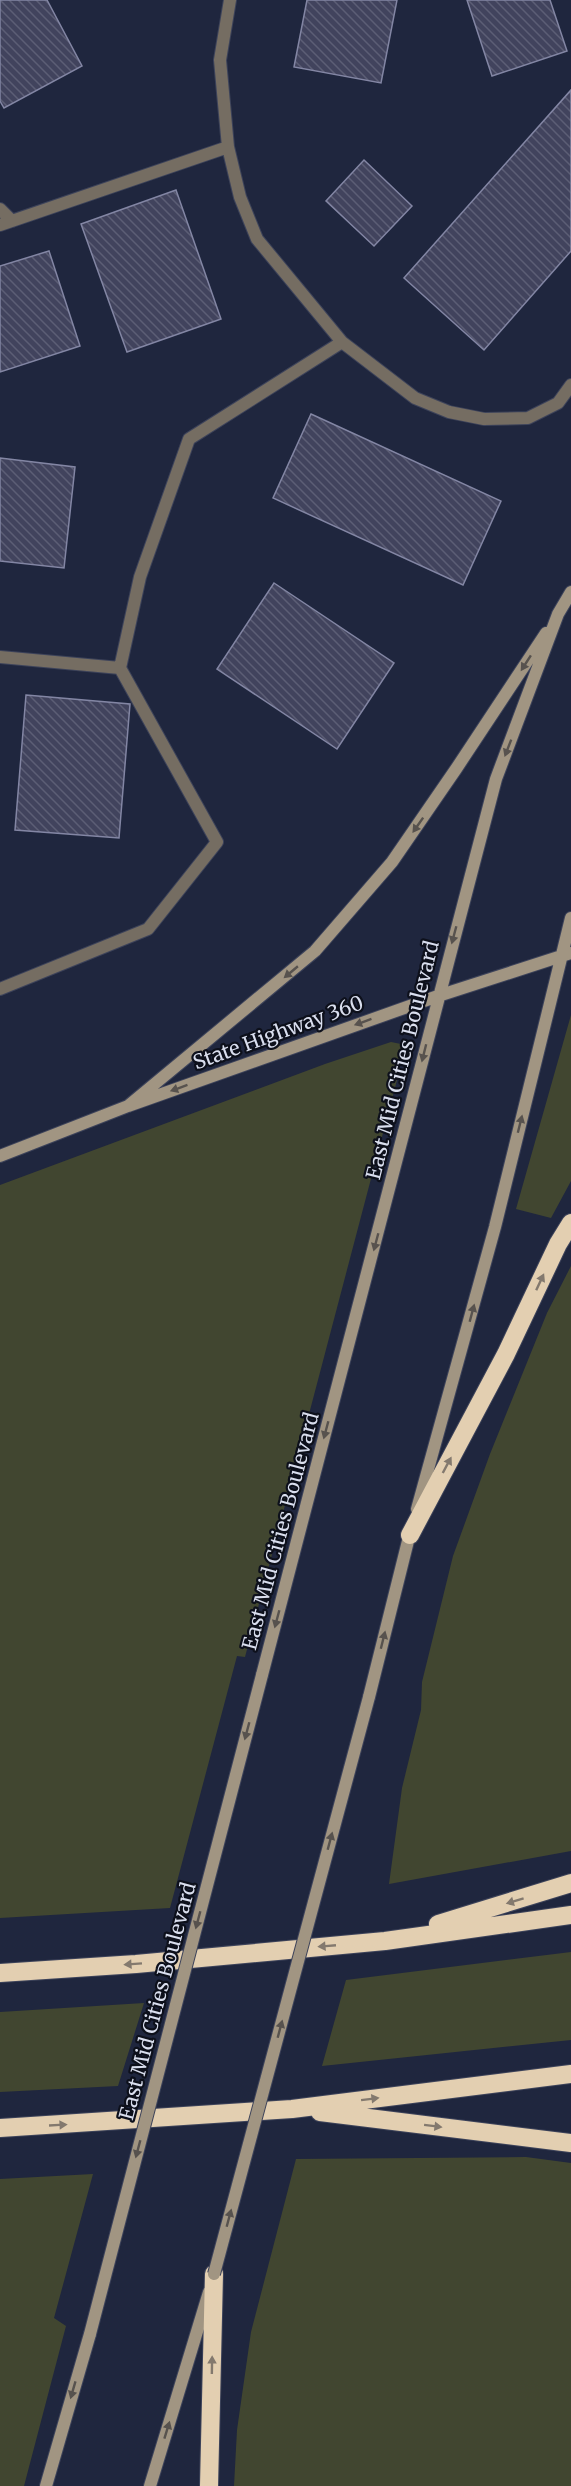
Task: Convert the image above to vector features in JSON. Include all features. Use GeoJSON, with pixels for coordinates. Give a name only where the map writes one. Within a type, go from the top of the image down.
{"type":"FeatureCollection","features":[{"type":"Feature","properties":{"kind":"highway"},"geometry":{"type":"LineString","coordinates":[[410,1535],[507,1354],[558,1244],[571,1223]]}},
{"type":"Feature","properties":{"kind":"highway"},"geometry":{"type":"LineString","coordinates":[[385,1941],[571,1883]]}},
{"type":"Feature","properties":{"kind":"highway"},"geometry":{"type":"LineString","coordinates":[[0,1973],[136,1964],[385,1941],[571,1915]]}},
{"type":"Feature","properties":{"kind":"highway"},"geometry":{"type":"LineString","coordinates":[[0,2128],[291,2109],[571,2074]]}},
{"type":"Feature","properties":{"kind":"highway"},"geometry":{"type":"LineString","coordinates":[[291,2109],[571,2143]]}},
{"type":"Feature","properties":{"kind":"highway"},"geometry":{"type":"LineString","coordinates":[[209,2486],[214,2274]]}},
{"type":"Feature","properties":{"kind":"main road","name":"East Mid Cities Boulevard"},"geometry":{"type":"LineString","coordinates":[[46,2486],[90,2334],[496,779],[558,614],[571,592]]}},
{"type":"Feature","properties":{"kind":"main road"},"geometry":{"type":"LineString","coordinates":[[128,1106],[315,951],[392,862],[456,770],[558,614]]}},
{"type":"Feature","properties":{"kind":"main road"},"geometry":{"type":"LineString","coordinates":[[150,2486],[214,2274],[369,1697],[410,1535],[495,1227],[566,955],[571,918]]}},
{"type":"Feature","properties":{"kind":"main road","name":"State Highway 360"},"geometry":{"type":"LineString","coordinates":[[0,1156],[128,1106],[438,996],[566,955]]}},
{"type":"Feature","properties":{"kind":"lane"},"geometry":{"type":"LineString","coordinates":[[230,0],[220,60],[228,147],[240,197],[257,239],[342,342],[415,398],[449,412],[484,419],[528,418],[558,403],[571,385]]}},
{"type":"Feature","properties":{"kind":"lane"},"geometry":{"type":"LineString","coordinates":[[0,209],[6,223],[228,147]]}},
{"type":"Feature","properties":{"kind":"lane"},"geometry":{"type":"LineString","coordinates":[[0,989],[148,930],[217,842],[120,668],[140,577],[189,439],[342,342]]}},
{"type":"Feature","properties":{"kind":"lane"},"geometry":{"type":"LineString","coordinates":[[0,657],[120,668]]}},
{"type":"Feature","properties":{"kind":"green space"},"geometry":{"type":"Polygon","coordinates":[[[571,1015],[571,1181],[551,1218],[516,1209],[571,1015]]]}},
{"type":"Feature","properties":{"kind":"green space"},"geometry":{"type":"Polygon","coordinates":[[[391,1042],[401,1044],[403,1052],[397,1080],[245,1657],[237,1656],[170,1908],[0,1918],[0,1185],[325,1064],[391,1042]]]}},
{"type":"Feature","properties":{"kind":"green space"},"geometry":{"type":"Polygon","coordinates":[[[571,1266],[571,1851],[389,1884],[402,1788],[421,1710],[422,1682],[453,1556],[490,1454],[547,1313],[571,1266]]]}},
{"type":"Feature","properties":{"kind":"green space"},"geometry":{"type":"Polygon","coordinates":[[[571,1952],[571,2040],[322,2066],[346,1980],[571,1952]]]}},
{"type":"Feature","properties":{"kind":"green space"},"geometry":{"type":"Polygon","coordinates":[[[144,2003],[118,2086],[0,2092],[0,2012],[144,2003]]]}},
{"type":"Feature","properties":{"kind":"green space"},"geometry":{"type":"Polygon","coordinates":[[[526,2157],[571,2163],[571,2486],[234,2486],[237,2430],[251,2332],[296,2159],[526,2157]]]}},
{"type":"Feature","properties":{"kind":"green space"},"geometry":{"type":"Polygon","coordinates":[[[93,2174],[54,2318],[66,2326],[24,2486],[0,2486],[0,2179],[93,2174]]]}},
{"type":"Feature","properties":{"kind":"building"},"geometry":{"type":"Polygon","coordinates":[[[0,0],[47,0],[82,66],[4,108],[0,101],[0,0]]]}},
{"type":"Feature","properties":{"kind":"building"},"geometry":{"type":"Polygon","coordinates":[[[307,0],[397,0],[381,83],[294,67],[307,0]]]}},
{"type":"Feature","properties":{"kind":"building"},"geometry":{"type":"Polygon","coordinates":[[[467,0],[550,0],[567,51],[492,76],[467,0]]]}},
{"type":"Feature","properties":{"kind":"building"},"geometry":{"type":"Polygon","coordinates":[[[571,90],[571,251],[484,350],[404,278],[571,90]]]}},
{"type":"Feature","properties":{"kind":"building"},"geometry":{"type":"Polygon","coordinates":[[[364,160],[412,206],[374,246],[326,201],[364,160]]]}},
{"type":"Feature","properties":{"kind":"building"},"geometry":{"type":"Polygon","coordinates":[[[176,190],[221,319],[127,352],[81,224],[176,190]]]}},
{"type":"Feature","properties":{"kind":"building"},"geometry":{"type":"Polygon","coordinates":[[[49,251],[80,346],[0,372],[0,266],[49,251]]]}},
{"type":"Feature","properties":{"kind":"building"},"geometry":{"type":"Polygon","coordinates":[[[311,414],[501,501],[463,585],[273,498],[311,414]]]}},
{"type":"Feature","properties":{"kind":"building"},"geometry":{"type":"Polygon","coordinates":[[[0,458],[75,467],[64,568],[0,561],[0,458]]]}},
{"type":"Feature","properties":{"kind":"building"},"geometry":{"type":"Polygon","coordinates":[[[274,583],[394,663],[337,749],[217,669],[274,583]]]}},
{"type":"Feature","properties":{"kind":"building"},"geometry":{"type":"Polygon","coordinates":[[[26,695],[130,704],[119,838],[15,830],[26,695]]]}}]}
